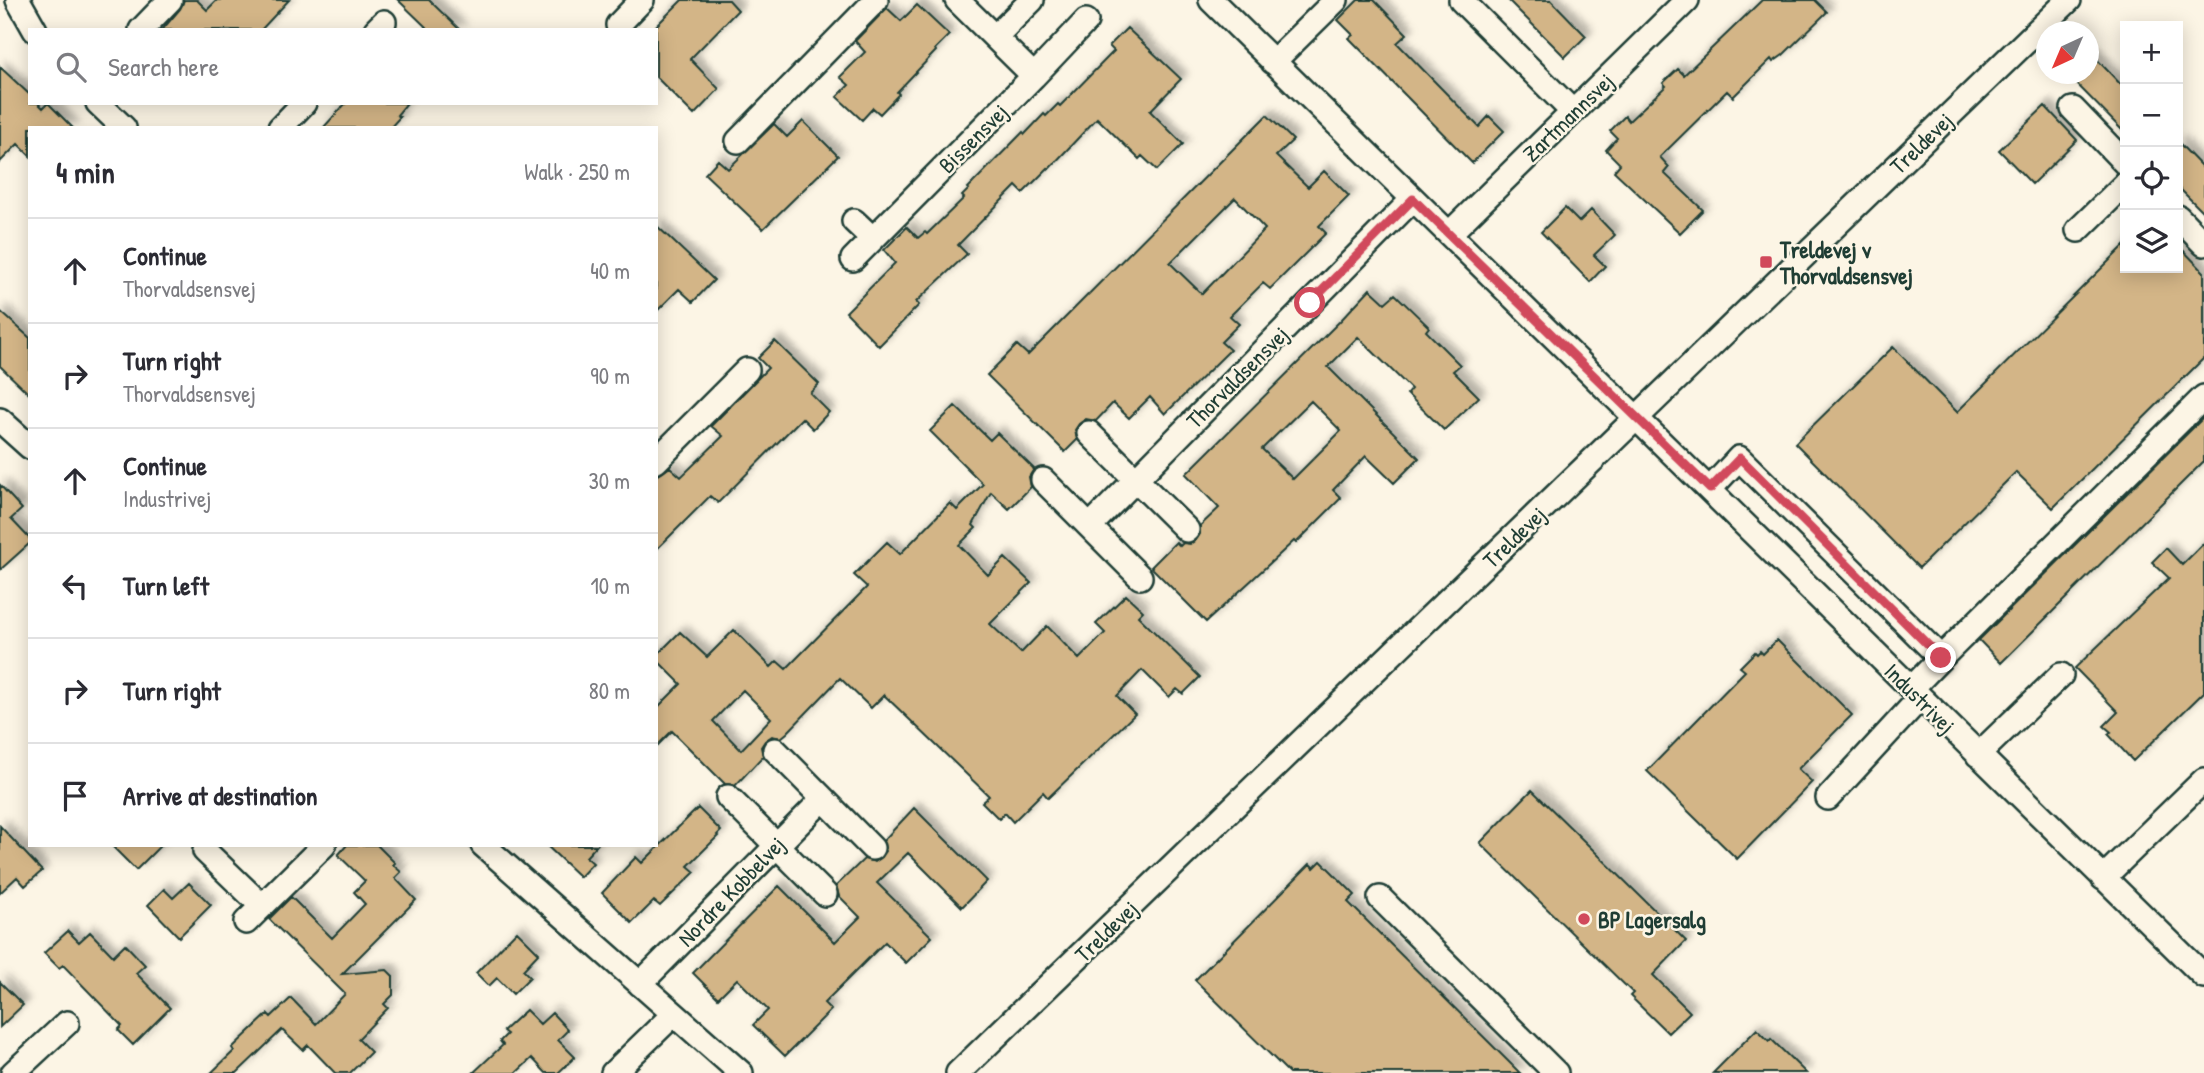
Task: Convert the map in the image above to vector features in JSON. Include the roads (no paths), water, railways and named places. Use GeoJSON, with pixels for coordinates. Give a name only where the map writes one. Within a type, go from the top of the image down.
{"type":"FeatureCollection","features":[{"type":"Feature","properties":{"kind":"street"},"geometry":{"type":"LineString","coordinates":[[18,0],[34,28]]}},
{"type":"Feature","properties":{"kind":"street"},"geometry":{"type":"LineString","coordinates":[[143,28],[170,0]]}},
{"type":"Feature","properties":{"kind":"street"},"geometry":{"type":"LineString","coordinates":[[618,25],[642,0]]}},
{"type":"Feature","properties":{"kind":"street"},"geometry":{"type":"LineString","coordinates":[[738,141],[876,0]]}},
{"type":"Feature","properties":{"kind":"street"},"geometry":{"type":"LineString","coordinates":[[957,0],[1034,76]]}},
{"type":"Feature","properties":{"kind":"street"},"geometry":{"type":"LineString","coordinates":[[995,37],[1032,0]]}},
{"type":"Feature","properties":{"kind":"street"},"geometry":{"type":"LineString","coordinates":[[1211,0],[1637,419]]}},
{"type":"Feature","properties":{"kind":"street"},"geometry":{"type":"LineString","coordinates":[[1273,62],[1336,0]]}},
{"type":"Feature","properties":{"kind":"street"},"geometry":{"type":"LineString","coordinates":[[1461,0],[1573,112]]}},
{"type":"Feature","properties":{"kind":"street","name":"Treldevej"},"geometry":{"type":"LineString","coordinates":[[958,1073],[2069,0]]}},
{"type":"Feature","properties":{"kind":"street","name":"Zartmannsvej"},"geometry":{"type":"LineString","coordinates":[[1449,234],[1681,2]]}},
{"type":"Feature","properties":{"kind":"street","name":"Bissensvej"},"geometry":{"type":"LineString","coordinates":[[853,259],[1086,21]]}},
{"type":"Feature","properties":{"kind":"street"},"geometry":{"type":"LineString","coordinates":[[101,105],[122,126]]}},
{"type":"Feature","properties":{"kind":"street"},"geometry":{"type":"LineString","coordinates":[[282,126],[302,105]]}},
{"type":"Feature","properties":{"kind":"street"},"geometry":{"type":"LineString","coordinates":[[2073,109],[2120,158]]}},
{"type":"Feature","properties":{"kind":"street"},"geometry":{"type":"LineString","coordinates":[[2078,230],[2120,189]]}},
{"type":"Feature","properties":{"kind":"street","name":"Thorvaldsensvej"},"geometry":{"type":"LineString","coordinates":[[1090,526],[1413,199]]}},
{"type":"Feature","properties":{"kind":"street"},"geometry":{"type":"LineString","coordinates":[[854,221],[873,240]]}},
{"type":"Feature","properties":{"kind":"street"},"geometry":{"type":"LineString","coordinates":[[2183,222],[2204,244]]}},
{"type":"Feature","properties":{"kind":"street"},"geometry":{"type":"LineString","coordinates":[[658,459],[747,370]]}},
{"type":"Feature","properties":{"kind":"street"},"geometry":{"type":"LineString","coordinates":[[1828,798],[1916,693],[1941,658],[2204,397]]}},
{"type":"Feature","properties":{"kind":"street","name":"Industrivej"},"geometry":{"type":"LineString","coordinates":[[1637,419],[2204,976]]}},
{"type":"Feature","properties":{"kind":"street"},"geometry":{"type":"LineString","coordinates":[[3,428],[28,446]]}},
{"type":"Feature","properties":{"kind":"street"},"geometry":{"type":"LineString","coordinates":[[1089,433],[1188,530]]}},
{"type":"Feature","properties":{"kind":"street"},"geometry":{"type":"LineString","coordinates":[[1710,489],[1740,458],[1941,658]]}},
{"type":"Feature","properties":{"kind":"street"},"geometry":{"type":"LineString","coordinates":[[1042,480],[1140,577]]}},
{"type":"Feature","properties":{"kind":"street"},"geometry":{"type":"LineString","coordinates":[[1978,755],[2061,675]]}},
{"type":"Feature","properties":{"kind":"street"},"geometry":{"type":"LineString","coordinates":[[775,750],[872,848]]}},
{"type":"Feature","properties":{"kind":"street"},"geometry":{"type":"LineString","coordinates":[[2103,878],[2204,780]]}},
{"type":"Feature","properties":{"kind":"street"},"geometry":{"type":"LineString","coordinates":[[728,797],[825,894]]}},
{"type":"Feature","properties":{"kind":"street","name":"Nordre Kobbelvej"},"geometry":{"type":"LineString","coordinates":[[640,984],[822,799]]}},
{"type":"Feature","properties":{"kind":"street"},"geometry":{"type":"LineString","coordinates":[[205,851],[254,914],[322,847]]}},
{"type":"Feature","properties":{"kind":"street"},"geometry":{"type":"LineString","coordinates":[[485,847],[741,1073]]}},
{"type":"Feature","properties":{"kind":"street"},"geometry":{"type":"LineString","coordinates":[[1380,898],[1556,1073]]}},
{"type":"Feature","properties":{"kind":"street"},"geometry":{"type":"LineString","coordinates":[[613,1073],[674,1014]]}},
{"type":"Feature","properties":{"kind":"street"},"geometry":{"type":"LineString","coordinates":[[13,1073],[67,1023]]}},
{"type":"Feature","properties":{"kind":"place","name":"Treldevej v Thorvaldsensvej"},"geometry":{"type":"Point","coordinates":[1766,262]}},
{"type":"Feature","properties":{"kind":"place","name":"BP Lagersalg"},"geometry":{"type":"Point","coordinates":[1584,919]}}]}
